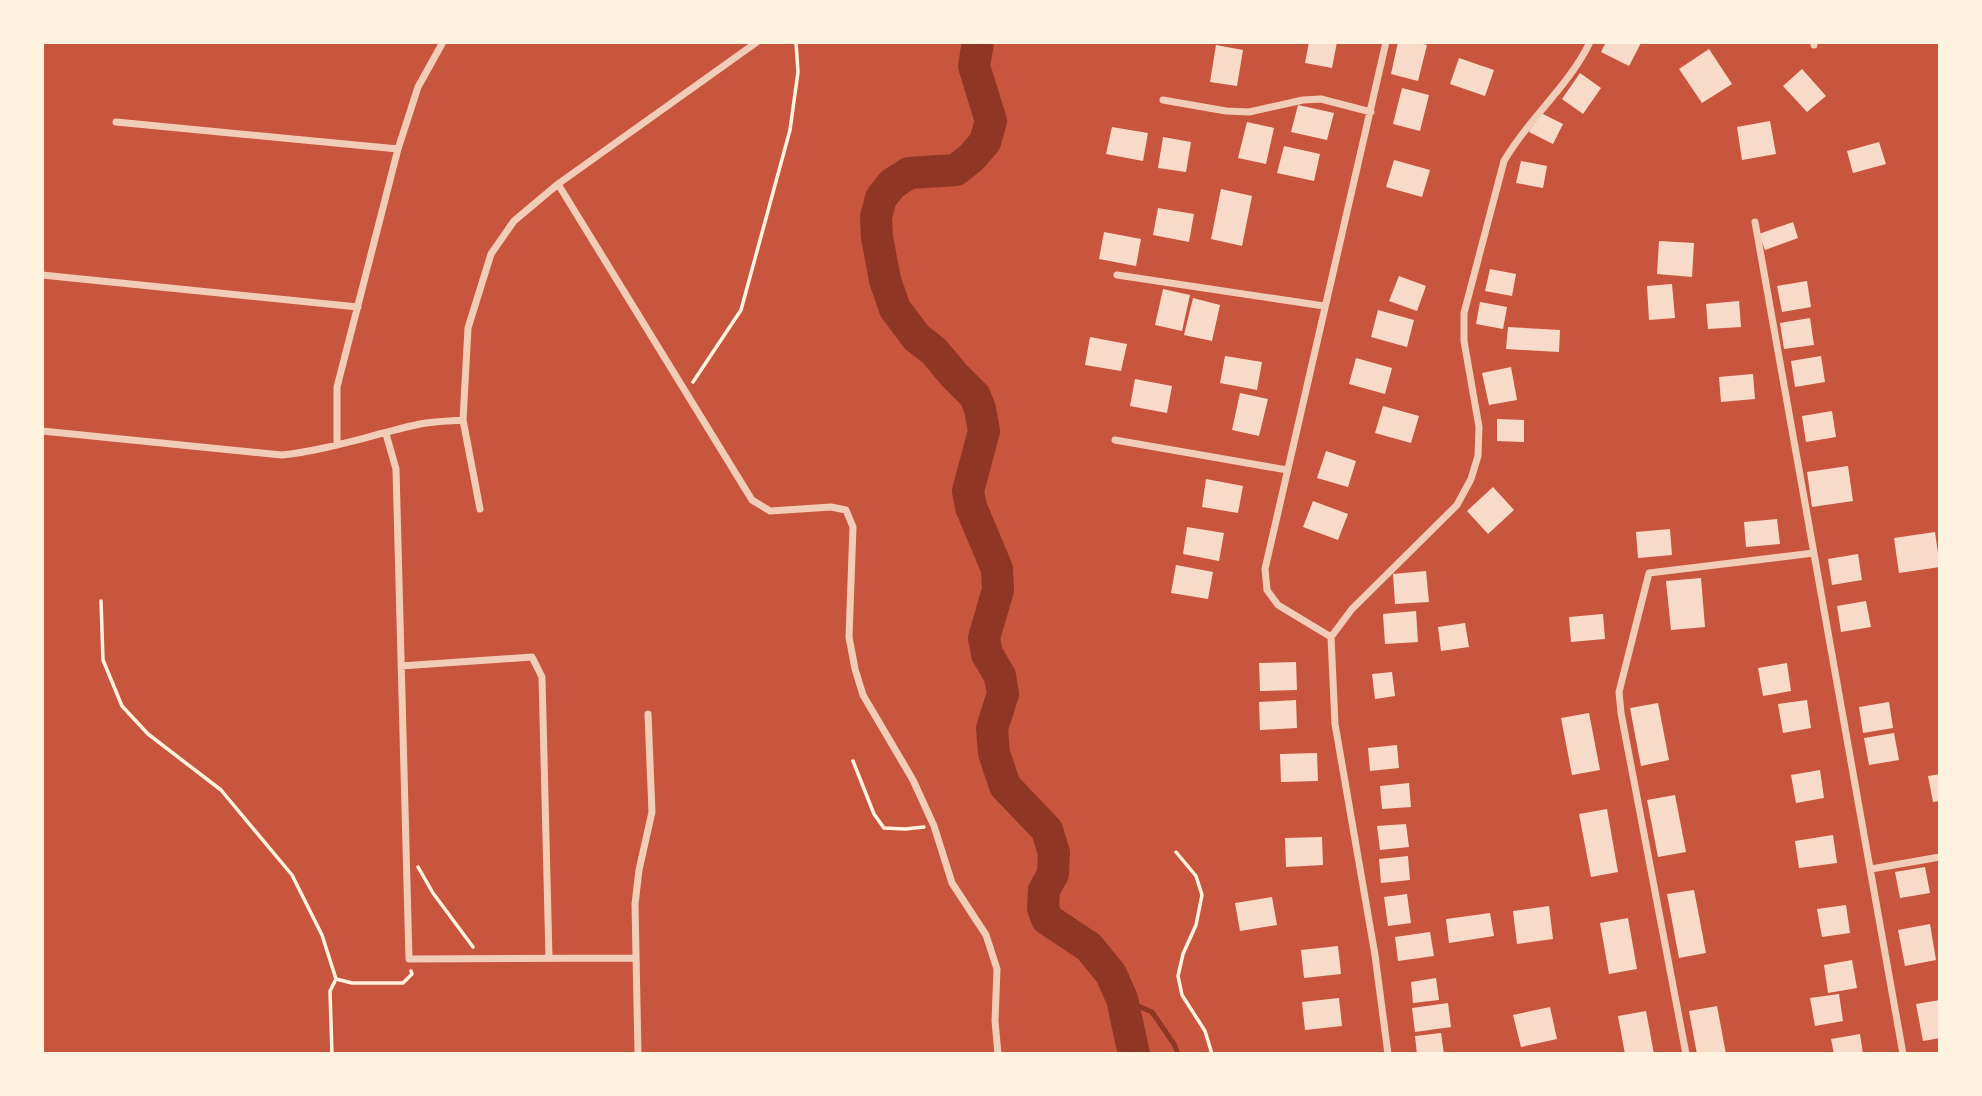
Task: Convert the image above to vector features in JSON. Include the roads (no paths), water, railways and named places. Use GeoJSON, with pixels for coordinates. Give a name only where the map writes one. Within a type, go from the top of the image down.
{"type":"FeatureCollection","features":[{"type":"Feature","properties":{"kind":"street"},"geometry":{"type":"LineString","coordinates":[[337,445],[337,387],[398,149],[418,87],[443,42]]}},
{"type":"Feature","properties":{"kind":"street"},"geometry":{"type":"LineString","coordinates":[[480,509],[463,420],[468,328],[491,254],[514,221],[558,184],[757,42]]}},
{"type":"Feature","properties":{"kind":"street"},"geometry":{"type":"LineString","coordinates":[[1331,637],[1278,605],[1267,590],[1265,569],[1386,42]]}},
{"type":"Feature","properties":{"kind":"street"},"geometry":{"type":"LineString","coordinates":[[1388,1054],[1375,956],[1335,723],[1331,637],[1352,610],[1457,505],[1472,479],[1478,456],[1479,427],[1464,341],[1464,313],[1504,161],[1514,143],[1581,60],[1590,42]]}},
{"type":"Feature","properties":{"kind":"street"},"geometry":{"type":"LineString","coordinates":[[1163,100],[1226,111],[1249,112],[1303,100],[1321,99],[1371,113]]}},
{"type":"Feature","properties":{"kind":"street"},"geometry":{"type":"LineString","coordinates":[[116,122],[398,149]]}},
{"type":"Feature","properties":{"kind":"street"},"geometry":{"type":"LineString","coordinates":[[558,184],[752,500],[770,511],[831,507],[846,510],[853,527],[849,637],[855,669],[863,695],[913,780],[934,826],[952,883],[986,934],[997,969],[995,1021],[998,1054]]}},
{"type":"Feature","properties":{"kind":"street"},"geometry":{"type":"LineString","coordinates":[[1755,222],[1903,1054]]}},
{"type":"Feature","properties":{"kind":"street"},"geometry":{"type":"LineString","coordinates":[[42,275],[358,307]]}},
{"type":"Feature","properties":{"kind":"street"},"geometry":{"type":"LineString","coordinates":[[1117,275],[1324,306]]}},
{"type":"Feature","properties":{"kind":"street"},"geometry":{"type":"LineString","coordinates":[[42,431],[282,455],[304,453],[421,424],[463,420]]}},
{"type":"Feature","properties":{"kind":"street"},"geometry":{"type":"LineString","coordinates":[[386,434],[396,469],[409,959],[636,958]]}},
{"type":"Feature","properties":{"kind":"street"},"geometry":{"type":"LineString","coordinates":[[1115,440],[1287,470]]}},
{"type":"Feature","properties":{"kind":"street"},"geometry":{"type":"LineString","coordinates":[[1686,1054],[1619,692],[1649,573],[1814,553]]}},
{"type":"Feature","properties":{"kind":"street"},"geometry":{"type":"LineString","coordinates":[[401,666],[532,657],[542,677],[549,958]]}},
{"type":"Feature","properties":{"kind":"street"},"geometry":{"type":"LineString","coordinates":[[638,1054],[635,904],[639,870],[652,812],[648,714]]}},
{"type":"Feature","properties":{"kind":"street"},"geometry":{"type":"LineString","coordinates":[[1871,869],[1940,857]]}},
{"type":"Feature","properties":{"kind":"waterway"},"geometry":{"type":"LineString","coordinates":[[978,42],[974,66],[991,121],[985,142],[956,170],[909,173],[892,184],[881,198],[876,217],[877,237],[885,280],[895,309],[917,338],[934,351],[975,396],[980,409],[984,431],[968,491],[971,507],[997,569],[998,590],[984,638],[987,654],[1000,676],[1003,694],[992,728],[994,753],[1005,786],[1047,830],[1054,853],[1053,874],[1044,890],[1043,908],[1047,919],[1089,947],[1111,974],[1122,999],[1134,1054]]}},
{"type":"Feature","properties":{"kind":"waterway"},"geometry":{"type":"LineString","coordinates":[[1122,999],[1152,1012],[1178,1054]]}}]}
